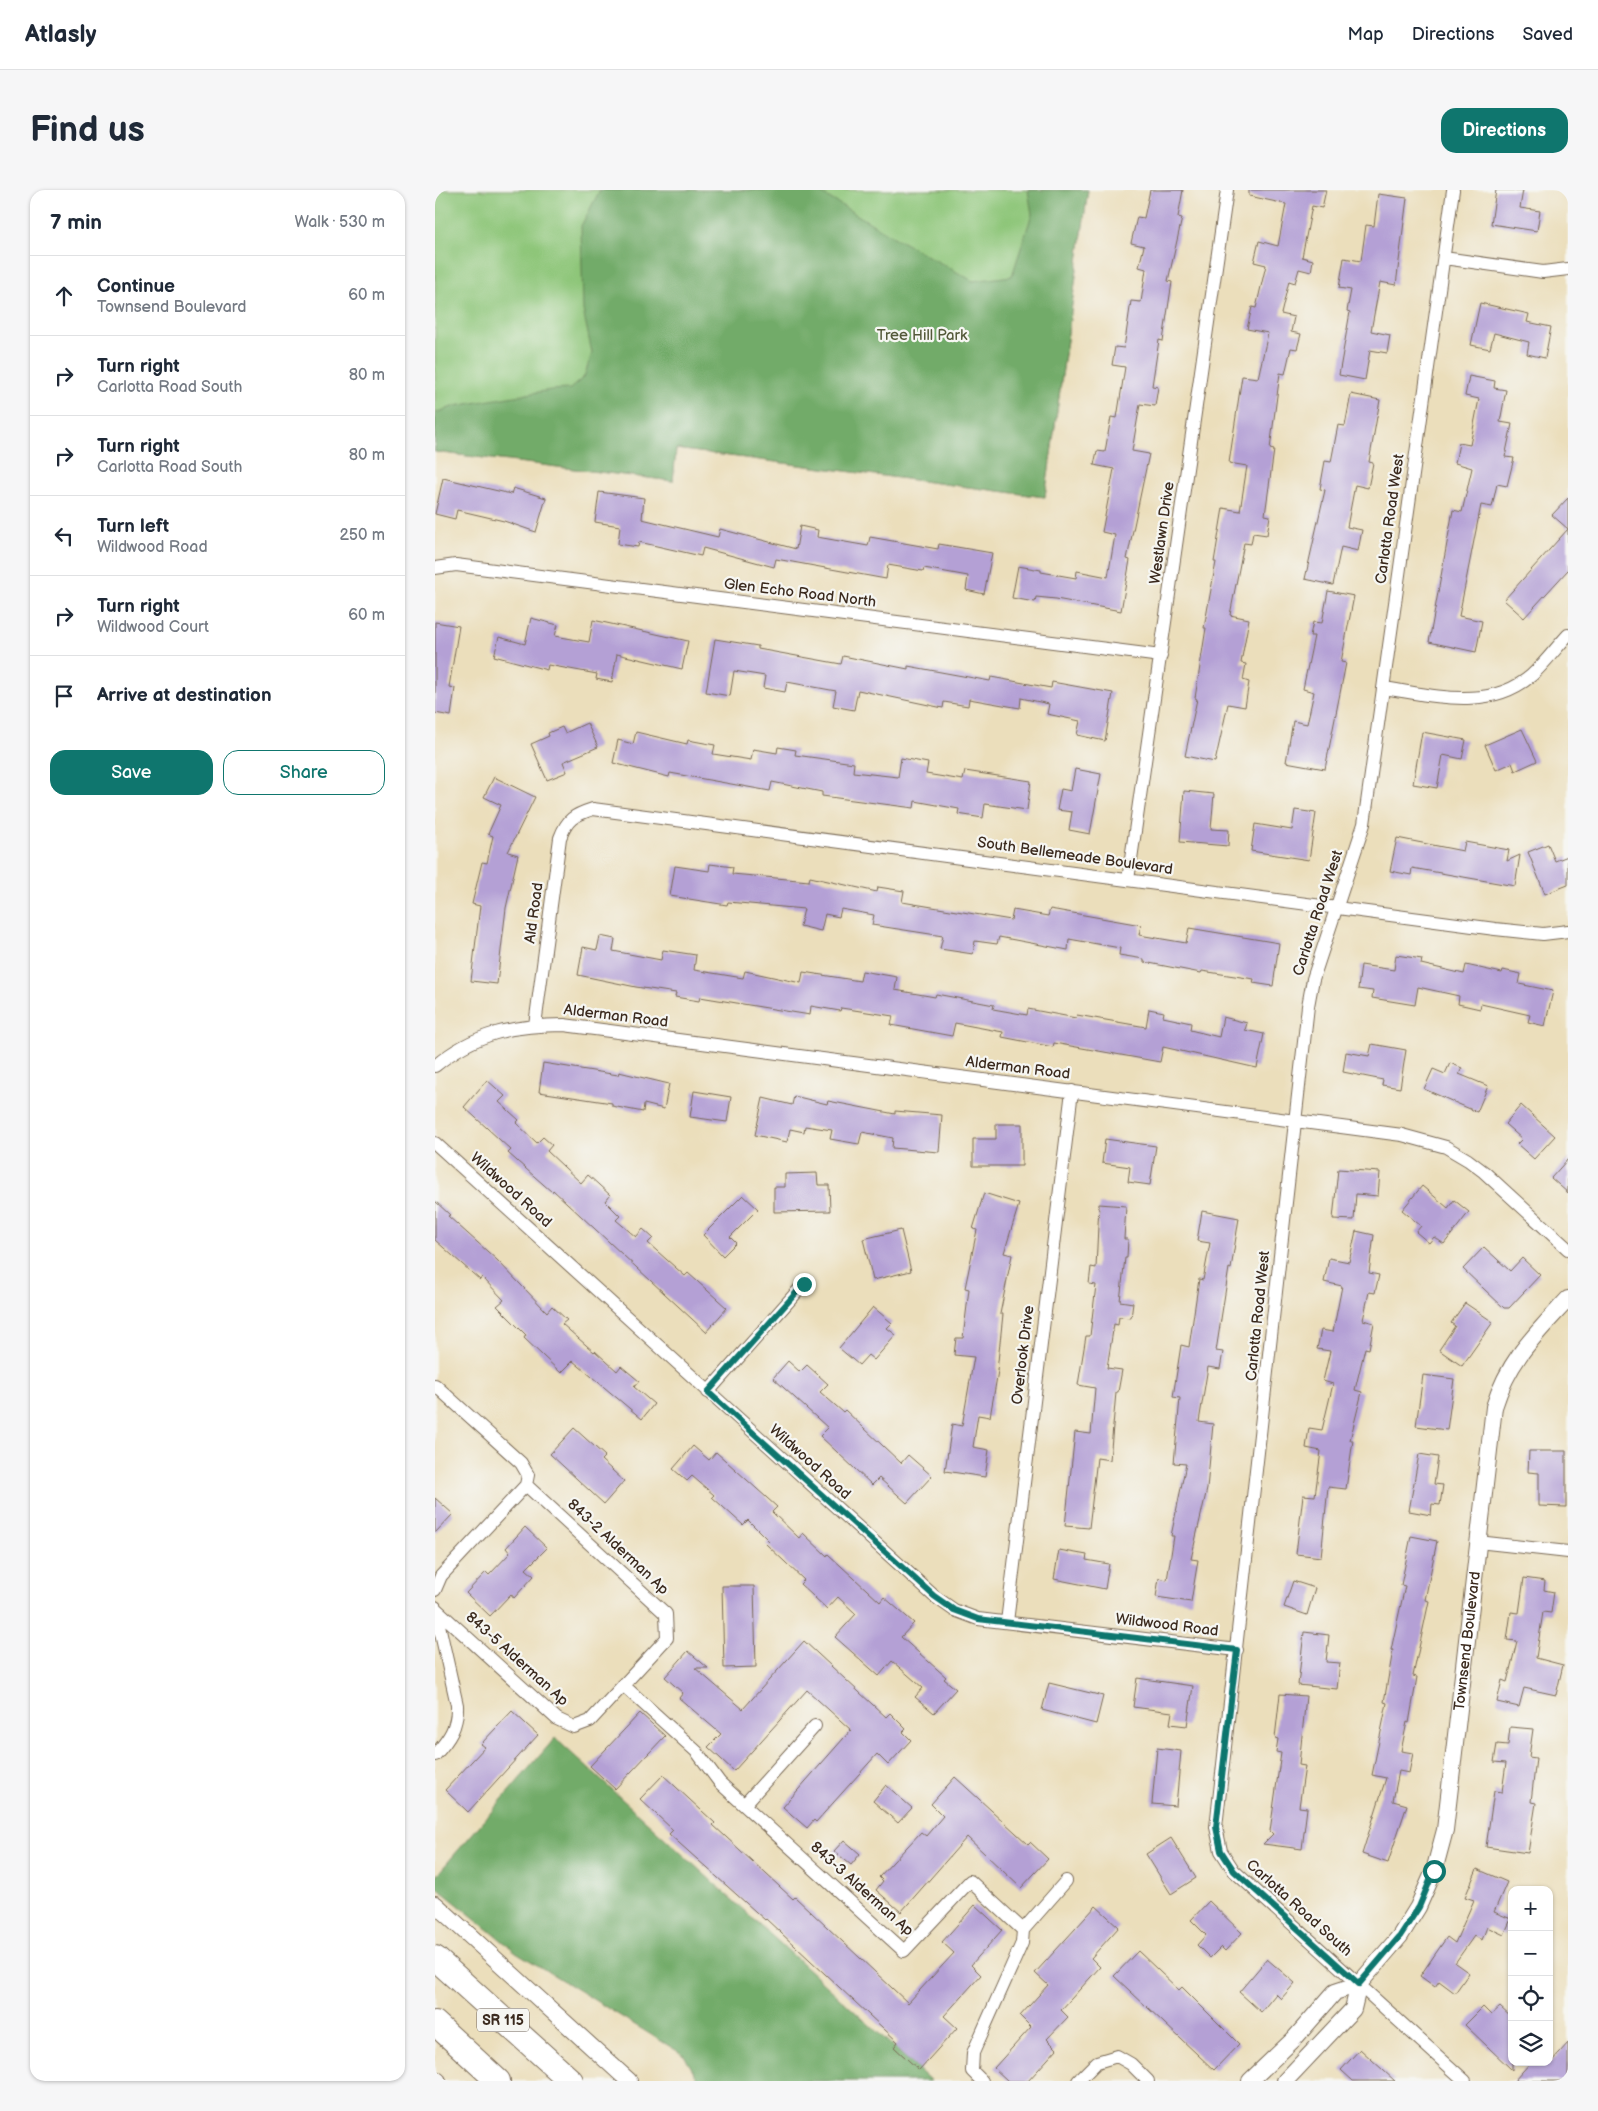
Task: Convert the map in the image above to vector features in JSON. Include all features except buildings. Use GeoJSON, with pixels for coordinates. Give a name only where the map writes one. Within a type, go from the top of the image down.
{"type":"FeatureCollection","features":[{"type":"Feature","properties":{"kind":"highway","name":"SR 115"},"geometry":{"type":"LineString","coordinates":[[435,1958],[571,2081]]}},
{"type":"Feature","properties":{"kind":"highway","name":"SR 115"},"geometry":{"type":"LineString","coordinates":[[435,2023],[498,2081]]}},
{"type":"Feature","properties":{"kind":"highway"},"geometry":{"type":"LineString","coordinates":[[528,2043],[582,2081]]}},
{"type":"Feature","properties":{"kind":"street","name":"Westlawn Drive"},"geometry":{"type":"LineString","coordinates":[[1128,880],[1227,190]]}},
{"type":"Feature","properties":{"kind":"street","name":"Carlotta Road West"},"geometry":{"type":"LineString","coordinates":[[1237,1650],[1308,1006],[1313,979],[1364,824],[1453,190]]}},
{"type":"Feature","properties":{"kind":"street"},"geometry":{"type":"LineString","coordinates":[[1443,258],[1543,272],[1568,269]]}},
{"type":"Feature","properties":{"kind":"street","name":"Glen Echo Road North"},"geometry":{"type":"LineString","coordinates":[[435,568],[455,565],[1161,656]]}},
{"type":"Feature","properties":{"kind":"street"},"geometry":{"type":"LineString","coordinates":[[1383,688],[1451,698],[1486,698],[1511,689],[1531,675],[1568,635]]}},
{"type":"Feature","properties":{"kind":"street","name":"South Bellemeade Boulevard"},"geometry":{"type":"LineString","coordinates":[[579,813],[593,808],[1495,929],[1543,934],[1568,931]]}},
{"type":"Feature","properties":{"kind":"street","name":"Ald Road"},"geometry":{"type":"LineString","coordinates":[[535,1025],[560,838],[565,823],[579,813]]}},
{"type":"Feature","properties":{"kind":"street","name":"Alderman Road"},"geometry":{"type":"LineString","coordinates":[[435,1066],[452,1052],[482,1036],[511,1028],[535,1025],[564,1025],[1402,1135],[1446,1147],[1485,1172],[1568,1249]]}},
{"type":"Feature","properties":{"kind":"street","name":"Overlook Drive"},"geometry":{"type":"LineString","coordinates":[[1007,1622],[1072,1091]]}},
{"type":"Feature","properties":{"kind":"street","name":"Wildwood Road"},"geometry":{"type":"LineString","coordinates":[[435,1143],[934,1596],[954,1610],[978,1619],[1237,1650]]}},
{"type":"Feature","properties":{"kind":"street"},"geometry":{"type":"LineString","coordinates":[[708,1392],[804,1284]]}},
{"type":"Feature","properties":{"kind":"street","name":"Townsend Boulevard"},"geometry":{"type":"LineString","coordinates":[[1285,2081],[1353,2009],[1359,1984],[1400,1936],[1419,1907],[1434,1871],[1445,1830],[1489,1436],[1494,1407],[1501,1382],[1515,1359],[1533,1336],[1568,1299]]}},
{"type":"Feature","properties":{"kind":"street"},"geometry":{"type":"LineString","coordinates":[[435,1385],[521,1463],[528,1475],[526,1484],[441,1576],[435,1590]]}},
{"type":"Feature","properties":{"kind":"street","name":"843-2 Alderman Ap"},"geometry":{"type":"LineString","coordinates":[[526,1484],[666,1614],[667,1638],[623,1685]]}},
{"type":"Feature","properties":{"kind":"street"},"geometry":{"type":"LineString","coordinates":[[1478,1542],[1568,1552]]}},
{"type":"Feature","properties":{"kind":"street"},"geometry":{"type":"LineString","coordinates":[[435,1606],[457,1705],[458,1719],[451,1738],[435,1755]]}},
{"type":"Feature","properties":{"kind":"street","name":"843-5 Alderman Ap"},"geometry":{"type":"LineString","coordinates":[[435,1606],[557,1719],[574,1727],[590,1721],[623,1685]]}},
{"type":"Feature","properties":{"kind":"street","name":"Carlotta Road South"},"geometry":{"type":"LineString","coordinates":[[1237,1650],[1216,1827],[1221,1851],[1234,1871],[1465,2081]]}},
{"type":"Feature","properties":{"kind":"street","name":"843-3 Alderman Ap"},"geometry":{"type":"LineString","coordinates":[[623,1685],[697,1752],[720,1783],[904,1951],[969,1881],[1023,1930]]}},
{"type":"Feature","properties":{"kind":"street"},"geometry":{"type":"LineString","coordinates":[[744,1805],[815,1726]]}},
{"type":"Feature","properties":{"kind":"street"},"geometry":{"type":"LineString","coordinates":[[982,2081],[972,2071],[973,2053],[1022,1943],[1023,1930],[1066,1881]]}},
{"type":"Feature","properties":{"kind":"street"},"geometry":{"type":"LineString","coordinates":[[435,1904],[629,2081]]}},
{"type":"Feature","properties":{"kind":"street"},"geometry":{"type":"LineString","coordinates":[[1250,2081],[1294,2039],[1335,1992],[1359,1984]]}},
{"type":"Feature","properties":{"kind":"street"},"geometry":{"type":"LineString","coordinates":[[1078,2081],[1097,2062],[1117,2056],[1131,2064],[1149,2081]]}},
{"type":"Feature","properties":{"kind":"green space","name":"Tree Hill Park"},"geometry":{"type":"Polygon","coordinates":[[[435,190],[1088,190],[1045,497],[676,449],[673,481],[435,452],[435,190]]]}},
{"type":"Feature","properties":{"kind":"green space","name":"Tree Hill Park"},"geometry":{"type":"Polygon","coordinates":[[[600,190],[816,190],[892,236],[973,281],[1012,276],[1032,214],[1028,190],[1088,190],[1045,497],[676,449],[673,481],[435,452],[435,413],[455,406],[551,390],[570,389],[584,377],[592,353],[583,310],[581,226],[600,190]]]}},
{"type":"Feature","properties":{"kind":"green space"},"geometry":{"type":"Polygon","coordinates":[[[555,1738],[931,2081],[699,2081],[684,2055],[516,1952],[435,1886],[435,1877],[555,1738]]]}},
{"type":"Feature","properties":{"kind":"route"},"geometry":{"type":"LineString","coordinates":[[804,1284],[708,1392],[934,1596],[954,1610],[978,1619],[1237,1650],[1216,1827],[1221,1851],[1234,1871],[1359,1984],[1400,1936],[1419,1907],[1434,1871]]}}]}
